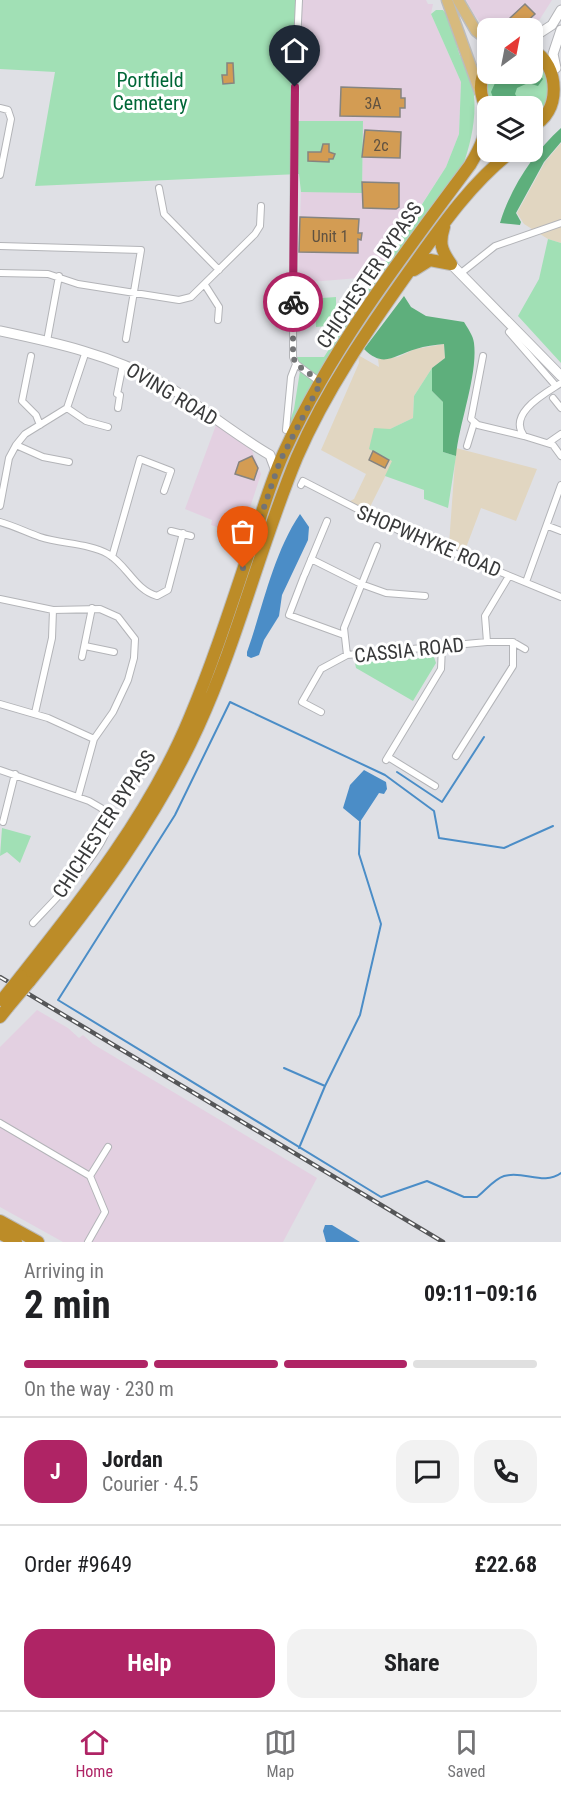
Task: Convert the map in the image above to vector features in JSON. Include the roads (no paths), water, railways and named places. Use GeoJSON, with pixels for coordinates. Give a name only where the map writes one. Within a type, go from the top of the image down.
{"type":"FeatureCollection","features":[{"type":"Feature","properties":{"kind":"highway"},"geometry":{"type":"LineString","coordinates":[[543,55],[559,76],[560,98],[546,121]]}},
{"type":"Feature","properties":{"kind":"highway"},"geometry":{"type":"LineString","coordinates":[[481,84],[482,96]]}},
{"type":"Feature","properties":{"kind":"highway","name":"CHICHESTER BYPASS"},"geometry":{"type":"LineString","coordinates":[[25,979],[143,806],[173,755],[205,678],[276,472],[286,447],[321,382],[425,226],[477,153]]}},
{"type":"Feature","properties":{"kind":"highway","name":"CHICHESTER BYPASS"},"geometry":{"type":"LineString","coordinates":[[0,1017],[4,1003],[112,876],[170,785],[216,683],[299,453],[326,399],[404,279],[446,220],[480,180],[500,162]]}},
{"type":"Feature","properties":{"kind":"highway"},"geometry":{"type":"LineString","coordinates":[[446,220],[440,242],[451,264]]}},
{"type":"Feature","properties":{"kind":"highway"},"geometry":{"type":"LineString","coordinates":[[404,279],[423,262],[430,260],[451,264]]}},
{"type":"Feature","properties":{"kind":"highway"},"geometry":{"type":"LineString","coordinates":[[0,1221],[38,1242]]}},
{"type":"Feature","properties":{"kind":"highway"},"geometry":{"type":"LineString","coordinates":[[0,1233],[16,1242]]}},
{"type":"Feature","properties":{"kind":"main road"},"geometry":{"type":"LineString","coordinates":[[447,0],[480,92]]}},
{"type":"Feature","properties":{"kind":"main road"},"geometry":{"type":"LineString","coordinates":[[458,0],[477,32]]}},
{"type":"Feature","properties":{"kind":"main road"},"geometry":{"type":"LineString","coordinates":[[543,31],[552,25],[561,10]]}},
{"type":"Feature","properties":{"kind":"main road"},"geometry":{"type":"LineString","coordinates":[[559,76],[553,54],[561,30]]}},
{"type":"Feature","properties":{"kind":"main road"},"geometry":{"type":"LineString","coordinates":[[451,264],[561,376]]}},
{"type":"Feature","properties":{"kind":"main road","name":"OVING ROAD"},"geometry":{"type":"LineString","coordinates":[[0,331],[86,350],[123,364],[173,390],[268,454]]}},
{"type":"Feature","properties":{"kind":"main road"},"geometry":{"type":"LineString","coordinates":[[268,454],[276,454],[286,447]]}},
{"type":"Feature","properties":{"kind":"main road"},"geometry":{"type":"LineString","coordinates":[[268,454],[274,462],[276,472]]}},
{"type":"Feature","properties":{"kind":"street"},"geometry":{"type":"LineString","coordinates":[[299,0],[294,108],[293,357],[296,364],[321,382]]}},
{"type":"Feature","properties":{"kind":"street"},"geometry":{"type":"LineString","coordinates":[[0,108],[8,110],[11,115],[0,175]]}},
{"type":"Feature","properties":{"kind":"street"},"geometry":{"type":"LineString","coordinates":[[159,188],[164,214],[219,270]]}},
{"type":"Feature","properties":{"kind":"street"},"geometry":{"type":"LineString","coordinates":[[0,273],[59,276],[78,284],[179,300],[191,297],[255,234],[260,226],[261,206]]}},
{"type":"Feature","properties":{"kind":"street"},"geometry":{"type":"LineString","coordinates":[[461,273],[495,246],[561,222]]}},
{"type":"Feature","properties":{"kind":"street"},"geometry":{"type":"LineString","coordinates":[[0,246],[141,250],[136,292],[126,339]]}},
{"type":"Feature","properties":{"kind":"street"},"geometry":{"type":"LineString","coordinates":[[47,341],[59,276]]}},
{"type":"Feature","properties":{"kind":"street"},"geometry":{"type":"LineString","coordinates":[[205,285],[219,307],[218,320]]}},
{"type":"Feature","properties":{"kind":"street"},"geometry":{"type":"LineString","coordinates":[[509,332],[558,385],[538,397],[526,410],[520,426],[524,436]]}},
{"type":"Feature","properties":{"kind":"street"},"geometry":{"type":"LineString","coordinates":[[0,506],[9,458],[16,445],[25,434],[67,408],[86,350]]}},
{"type":"Feature","properties":{"kind":"street"},"geometry":{"type":"LineString","coordinates":[[31,356],[22,400],[36,416],[40,425]]}},
{"type":"Feature","properties":{"kind":"street"},"geometry":{"type":"LineString","coordinates":[[467,446],[474,423],[471,413],[483,356]]}},
{"type":"Feature","properties":{"kind":"street"},"geometry":{"type":"LineString","coordinates":[[118,408],[120,395],[117,394],[123,364]]}},
{"type":"Feature","properties":{"kind":"street"},"geometry":{"type":"LineString","coordinates":[[286,430],[291,377],[296,364]]}},
{"type":"Feature","properties":{"kind":"street"},"geometry":{"type":"LineString","coordinates":[[553,398],[561,408]]}},
{"type":"Feature","properties":{"kind":"street"},"geometry":{"type":"LineString","coordinates":[[67,408],[86,421],[108,427]]}},
{"type":"Feature","properties":{"kind":"street"},"geometry":{"type":"LineString","coordinates":[[474,423],[548,443],[561,456]]}},
{"type":"Feature","properties":{"kind":"street"},"geometry":{"type":"LineString","coordinates":[[548,443],[561,434]]}},
{"type":"Feature","properties":{"kind":"street"},"geometry":{"type":"LineString","coordinates":[[16,445],[43,457],[69,462]]}},
{"type":"Feature","properties":{"kind":"street"},"geometry":{"type":"LineString","coordinates":[[0,456],[9,458]]}},
{"type":"Feature","properties":{"kind":"street"},"geometry":{"type":"LineString","coordinates":[[112,557],[140,459],[171,471],[164,491]]}},
{"type":"Feature","properties":{"kind":"street","name":"SHOPWHYKE ROAD"},"geometry":{"type":"LineString","coordinates":[[301,484],[303,481],[373,519],[561,597]]}},
{"type":"Feature","properties":{"kind":"street"},"geometry":{"type":"LineString","coordinates":[[526,582],[561,485]]}},
{"type":"Feature","properties":{"kind":"street"},"geometry":{"type":"LineString","coordinates":[[327,521],[289,615],[344,635]]}},
{"type":"Feature","properties":{"kind":"street"},"geometry":{"type":"LineString","coordinates":[[0,522],[21,527],[37,536],[101,551],[112,557],[146,592],[161,595],[168,590],[183,533]]}},
{"type":"Feature","properties":{"kind":"street"},"geometry":{"type":"LineString","coordinates":[[548,526],[561,531]]}},
{"type":"Feature","properties":{"kind":"street"},"geometry":{"type":"LineString","coordinates":[[171,531],[191,536]]}},
{"type":"Feature","properties":{"kind":"street"},"geometry":{"type":"LineString","coordinates":[[347,655],[344,628],[377,546]]}},
{"type":"Feature","properties":{"kind":"street"},"geometry":{"type":"LineString","coordinates":[[311,559],[361,584],[386,593],[425,596]]}},
{"type":"Feature","properties":{"kind":"street","name":"CASSIA ROAD"},"geometry":{"type":"LineString","coordinates":[[487,642],[485,616],[509,576]]}},
{"type":"Feature","properties":{"kind":"street"},"geometry":{"type":"LineString","coordinates":[[0,600],[52,610],[92,608],[118,617],[127,626],[135,645],[128,680],[113,712],[94,739],[78,797]]}},
{"type":"Feature","properties":{"kind":"street"},"geometry":{"type":"LineString","coordinates":[[82,657],[92,608]]}},
{"type":"Feature","properties":{"kind":"street"},"geometry":{"type":"LineString","coordinates":[[35,713],[52,638],[52,610]]}},
{"type":"Feature","properties":{"kind":"street","name":"CASSIA ROAD"},"geometry":{"type":"LineString","coordinates":[[321,712],[302,702],[321,669],[347,655],[487,642],[513,642]]}},
{"type":"Feature","properties":{"kind":"street"},"geometry":{"type":"LineString","coordinates":[[513,642],[525,649]]}},
{"type":"Feature","properties":{"kind":"street"},"geometry":{"type":"LineString","coordinates":[[456,756],[513,666],[513,642]]}},
{"type":"Feature","properties":{"kind":"street"},"geometry":{"type":"LineString","coordinates":[[85,646],[114,652]]}},
{"type":"Feature","properties":{"kind":"street"},"geometry":{"type":"LineString","coordinates":[[435,786],[387,759],[441,669],[442,646]]}},
{"type":"Feature","properties":{"kind":"street"},"geometry":{"type":"LineString","coordinates":[[0,704],[35,713],[94,739]]}},
{"type":"Feature","properties":{"kind":"street"},"geometry":{"type":"LineString","coordinates":[[0,770],[89,801],[106,813],[109,822],[107,830],[88,859],[33,923]]}},
{"type":"Feature","properties":{"kind":"street"},"geometry":{"type":"LineString","coordinates":[[3,822],[15,774]]}},
{"type":"Feature","properties":{"kind":"street"},"geometry":{"type":"LineString","coordinates":[[0,1123],[90,1176],[105,1212],[88,1242]]}},
{"type":"Feature","properties":{"kind":"street"},"geometry":{"type":"LineString","coordinates":[[90,1176],[108,1147]]}},
{"type":"Feature","properties":{"kind":"water"},"geometry":{"type":"Polygon","coordinates":[[[300,514],[309,527],[308,540],[282,595],[279,616],[264,640],[259,655],[251,658],[247,656],[247,652],[269,581],[283,546],[300,514]]]}},
{"type":"Feature","properties":{"kind":"water"},"geometry":{"type":"Polygon","coordinates":[[[364,770],[386,782],[387,789],[384,794],[379,793],[360,822],[343,808],[350,785],[364,770]]]}},
{"type":"Feature","properties":{"kind":"water"},"geometry":{"type":"Polygon","coordinates":[[[325,1225],[332,1225],[360,1242],[326,1242],[323,1231],[325,1225]]]}},
{"type":"Feature","properties":{"kind":"waterway"},"geometry":{"type":"LineString","coordinates":[[553,826],[504,848],[439,838],[434,811],[385,775],[230,702],[175,815],[58,1000],[381,1197],[427,1181],[464,1197],[477,1197],[493,1182],[504,1176],[548,1178],[561,1173]]}},
{"type":"Feature","properties":{"kind":"waterway"},"geometry":{"type":"LineString","coordinates":[[397,772],[442,802],[484,737]]}},
{"type":"Feature","properties":{"kind":"waterway"},"geometry":{"type":"LineString","coordinates":[[299,1148],[325,1086],[360,1015],[381,924],[359,854],[360,822]]}},
{"type":"Feature","properties":{"kind":"waterway"},"geometry":{"type":"LineString","coordinates":[[284,1068],[325,1086]]}},
{"type":"Feature","properties":{"kind":"railway"},"geometry":{"type":"LineString","coordinates":[[0,977],[443,1242]]}},
{"type":"Feature","properties":{"kind":"park label","name":"Portfield Cemetery"},"geometry":{"type":"Point","coordinates":[150,92]}}]}
